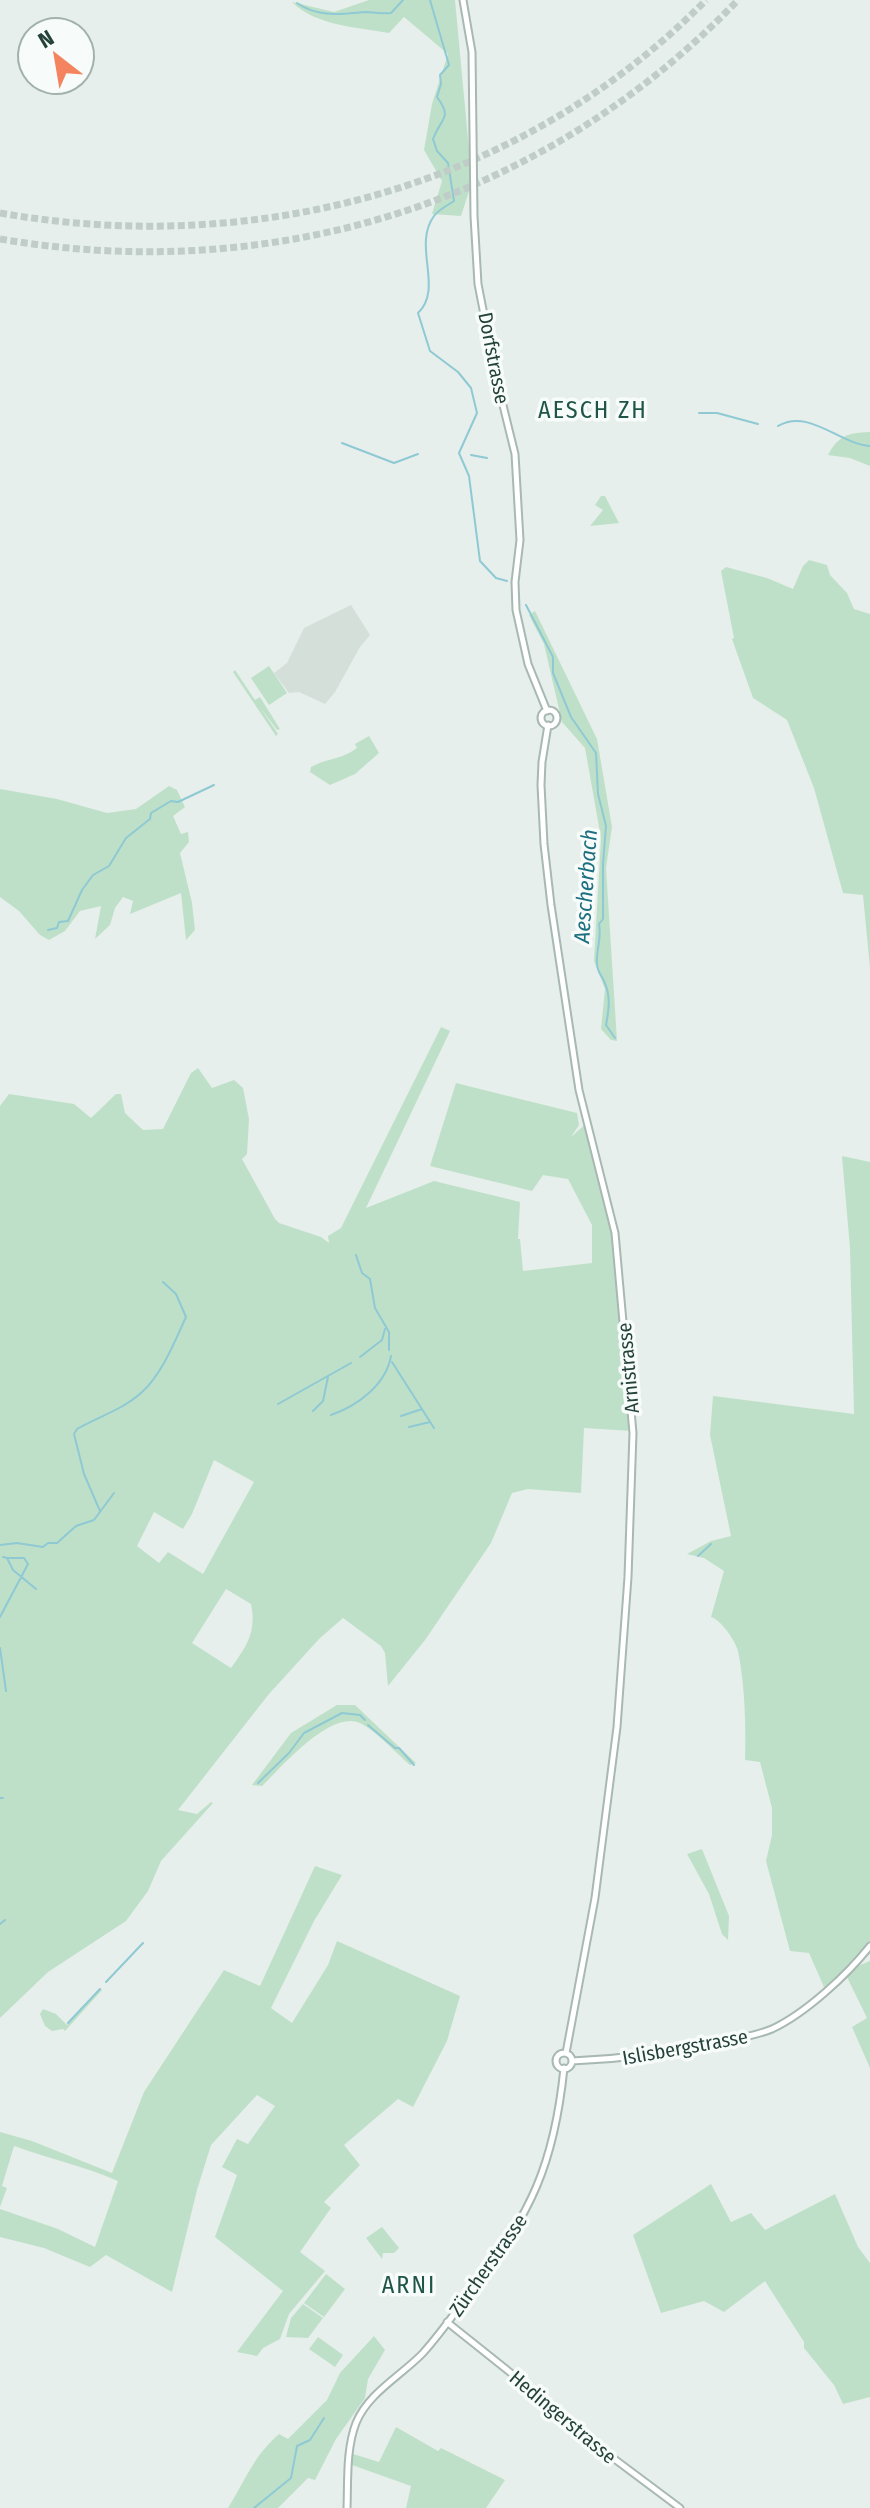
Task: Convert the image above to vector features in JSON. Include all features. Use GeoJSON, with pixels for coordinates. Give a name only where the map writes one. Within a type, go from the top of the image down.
{"type":"FeatureCollection","features":[{"type":"Feature","properties":{"kind":"street","name":"Dorfstrasse"},"geometry":{"type":"LineString","coordinates":[[463,0],[472,52],[478,284],[499,392],[515,454],[520,540],[515,601],[528,664],[547,711]]}},
{"type":"Feature","properties":{"kind":"street"},"geometry":{"type":"LineString","coordinates":[[547,711],[553,711],[557,717],[554,723],[548,725],[541,719],[547,711]]}},
{"type":"Feature","properties":{"kind":"street","name":"Arnistrasse"},"geometry":{"type":"LineString","coordinates":[[548,725],[542,762],[544,844],[579,1090],[615,1233],[632,1404],[632,1477],[617,1727],[595,1898],[566,2053]]}},
{"type":"Feature","properties":{"kind":"street","name":"Islisbergstrasse"},"geometry":{"type":"LineString","coordinates":[[572,2061],[621,2059],[760,2033],[793,2015],[843,1976],[870,1946]]}},
{"type":"Feature","properties":{"kind":"street"},"geometry":{"type":"LineString","coordinates":[[566,2053],[572,2061],[569,2067],[564,2068],[558,2066],[557,2060],[566,2053]]}},
{"type":"Feature","properties":{"kind":"street","name":"Zürcherstrasse"},"geometry":{"type":"LineString","coordinates":[[347,2508],[351,2446],[359,2419],[371,2401],[423,2352],[447,2322],[506,2246],[533,2201],[550,2148],[564,2068]]}},
{"type":"Feature","properties":{"kind":"street","name":"Hedingerstrasse"},"geometry":{"type":"LineString","coordinates":[[447,2322],[536,2393],[585,2437],[680,2508]]}},
{"type":"Feature","properties":{"kind":"shaded area"},"geometry":{"type":"Polygon","coordinates":[[[351,605],[370,635],[335,692],[325,704],[299,692],[289,693],[274,673],[287,663],[304,628],[351,605]]]}},
{"type":"Feature","properties":{"kind":"green space"},"geometry":{"type":"Polygon","coordinates":[[[369,0],[455,0],[472,182],[461,216],[432,214],[442,181],[424,150],[432,104],[448,54],[404,17],[389,33],[325,21],[292,2],[334,12],[369,0]]]}},
{"type":"Feature","properties":{"kind":"green space"},"geometry":{"type":"Polygon","coordinates":[[[870,432],[870,466],[850,458],[828,455],[845,436],[870,432]]]}},
{"type":"Feature","properties":{"kind":"green space"},"geometry":{"type":"Polygon","coordinates":[[[601,496],[605,496],[619,523],[590,526],[603,510],[595,505],[601,496]]]}},
{"type":"Feature","properties":{"kind":"green space"},"geometry":{"type":"Polygon","coordinates":[[[809,560],[827,565],[830,575],[847,593],[854,609],[870,614],[870,968],[863,895],[843,893],[814,788],[787,720],[753,698],[732,639],[721,571],[726,567],[793,589],[809,560]]]}},
{"type":"Feature","properties":{"kind":"green space"},"geometry":{"type":"Polygon","coordinates":[[[535,611],[597,739],[612,827],[606,868],[617,1041],[611,1040],[601,1029],[605,989],[594,961],[601,838],[585,748],[562,722],[544,644],[529,615],[535,611]]]}},
{"type":"Feature","properties":{"kind":"green space"},"geometry":{"type":"Polygon","coordinates":[[[269,666],[287,693],[269,705],[251,678],[269,666]]]}},
{"type":"Feature","properties":{"kind":"green space"},"geometry":{"type":"Polygon","coordinates":[[[235,670],[255,700],[260,697],[280,729],[277,730],[260,707],[278,734],[276,736],[233,672],[235,670]]]}},
{"type":"Feature","properties":{"kind":"green space"},"geometry":{"type":"Polygon","coordinates":[[[369,736],[379,753],[355,774],[330,785],[310,772],[311,767],[317,764],[351,752],[357,748],[355,744],[369,736]]]}},
{"type":"Feature","properties":{"kind":"green space"},"geometry":{"type":"Polygon","coordinates":[[[169,786],[177,790],[185,807],[173,816],[181,834],[188,832],[189,842],[180,853],[195,930],[186,940],[181,893],[130,914],[133,901],[123,897],[115,908],[110,925],[95,939],[101,906],[80,911],[65,931],[49,940],[0,897],[0,789],[57,799],[107,813],[136,809],[169,786]]]}},
{"type":"Feature","properties":{"kind":"green space"},"geometry":{"type":"Polygon","coordinates":[[[441,1027],[450,1031],[366,1208],[434,1181],[520,1202],[518,1239],[523,1271],[592,1263],[592,1225],[568,1179],[543,1175],[532,1191],[430,1166],[456,1083],[577,1113],[579,1125],[571,1137],[587,1123],[615,1233],[633,1431],[584,1428],[581,1493],[528,1489],[512,1493],[491,1543],[425,1640],[388,1686],[385,1653],[381,1646],[343,1618],[319,1639],[269,1694],[178,1810],[197,1814],[213,1803],[161,1861],[148,1891],[126,1921],[48,1972],[0,2018],[0,1106],[9,1094],[74,1104],[91,1118],[116,1094],[121,1094],[125,1113],[143,1130],[163,1129],[191,1073],[198,1068],[212,1088],[234,1080],[243,1088],[249,1119],[247,1154],[242,1159],[275,1219],[329,1243],[328,1236],[341,1228],[441,1027]],[[214,1460],[183,1529],[154,1512],[137,1546],[159,1563],[168,1552],[203,1574],[254,1482],[214,1460]],[[226,1589],[192,1643],[231,1668],[249,1639],[253,1623],[251,1604],[226,1589]]]}},
{"type":"Feature","properties":{"kind":"green space"},"geometry":{"type":"Polygon","coordinates":[[[842,1156],[870,1162],[870,1946],[854,1959],[858,1966],[870,1961],[870,2068],[852,2027],[867,2018],[844,1971],[824,1987],[809,1953],[790,1951],[766,1861],[772,1835],[772,1808],[760,1762],[745,1760],[744,1706],[738,1651],[727,1631],[711,1617],[724,1571],[704,1558],[687,1554],[711,1541],[731,1536],[710,1435],[713,1396],[854,1414],[850,1248],[842,1156]]]}},
{"type":"Feature","properties":{"kind":"green space"},"geometry":{"type":"Polygon","coordinates":[[[337,1705],[355,1705],[416,1763],[410,1765],[368,1728],[350,1721],[322,1731],[262,1786],[252,1785],[291,1733],[337,1705]]]}},
{"type":"Feature","properties":{"kind":"green space"},"geometry":{"type":"Polygon","coordinates":[[[702,1849],[729,1916],[728,1940],[722,1934],[709,1894],[687,1854],[702,1849]]]}},
{"type":"Feature","properties":{"kind":"green space"},"geometry":{"type":"Polygon","coordinates":[[[315,1866],[342,1875],[314,1921],[271,2008],[292,2023],[328,1965],[337,1941],[460,1996],[447,2041],[413,2107],[398,2099],[344,2145],[360,2165],[324,2202],[331,2208],[300,2252],[325,2271],[289,2314],[280,2339],[263,2348],[257,2356],[237,2352],[283,2291],[215,2237],[237,2175],[222,2167],[237,2139],[248,2144],[275,2106],[257,2095],[211,2145],[172,2292],[106,2255],[90,2267],[44,2248],[0,2237],[0,2209],[58,2229],[95,2247],[118,2181],[14,2146],[2,2186],[7,2188],[0,2207],[0,2132],[32,2141],[112,2173],[144,2092],[224,1970],[260,1986],[315,1866]]]}},
{"type":"Feature","properties":{"kind":"green space"},"geometry":{"type":"Polygon","coordinates":[[[100,1988],[102,1990],[65,2031],[52,2031],[45,2026],[40,2014],[43,2009],[56,2014],[67,2025],[100,1988]]]}},
{"type":"Feature","properties":{"kind":"green space"},"geometry":{"type":"Polygon","coordinates":[[[711,2184],[731,2222],[751,2213],[765,2230],[835,2194],[858,2247],[870,2263],[870,2397],[843,2404],[834,2385],[804,2348],[804,2342],[765,2281],[724,2312],[704,2301],[661,2313],[633,2235],[711,2184]]]}},
{"type":"Feature","properties":{"kind":"green space"},"geometry":{"type":"Polygon","coordinates":[[[382,2227],[399,2248],[394,2253],[383,2253],[382,2259],[366,2238],[382,2227]]]}},
{"type":"Feature","properties":{"kind":"green space"},"geometry":{"type":"Polygon","coordinates":[[[326,2274],[345,2289],[324,2317],[304,2303],[326,2274]]]}},
{"type":"Feature","properties":{"kind":"green space"},"geometry":{"type":"Polygon","coordinates":[[[303,2304],[323,2318],[308,2338],[286,2337],[291,2318],[303,2304]]]}},
{"type":"Feature","properties":{"kind":"green space"},"geometry":{"type":"Polygon","coordinates":[[[374,2336],[385,2350],[368,2379],[365,2398],[336,2439],[315,2480],[308,2478],[278,2508],[228,2508],[262,2451],[279,2434],[288,2439],[327,2400],[340,2373],[374,2336]]]}},
{"type":"Feature","properties":{"kind":"green space"},"geometry":{"type":"Polygon","coordinates":[[[318,2337],[343,2355],[335,2367],[309,2349],[318,2337]]]}},
{"type":"Feature","properties":{"kind":"green space"},"geometry":{"type":"Polygon","coordinates":[[[396,2427],[438,2451],[441,2448],[505,2480],[486,2508],[406,2508],[411,2486],[352,2465],[353,2454],[379,2462],[396,2427]]]}},
{"type":"Feature","properties":{"kind":"waterway"},"geometry":{"type":"LineString","coordinates":[[297,3],[322,13],[391,13],[403,0]]}},
{"type":"Feature","properties":{"kind":"waterway","name":"Aescherbach"},"geometry":{"type":"LineString","coordinates":[[430,0],[449,65],[440,75],[437,97],[445,114],[433,139],[437,151],[448,163],[454,201],[436,214],[428,228],[428,292],[418,313],[430,351],[458,372],[471,388],[477,413],[459,453],[469,476],[480,561],[496,578],[507,581]]}},
{"type":"Feature","properties":{"kind":"waterway"},"geometry":{"type":"LineString","coordinates":[[699,413],[717,413],[758,424]]}},
{"type":"Feature","properties":{"kind":"waterway"},"geometry":{"type":"LineString","coordinates":[[778,426],[801,421],[870,446]]}},
{"type":"Feature","properties":{"kind":"waterway"},"geometry":{"type":"LineString","coordinates":[[342,443],[394,463],[418,454]]}},
{"type":"Feature","properties":{"kind":"waterway"},"geometry":{"type":"LineString","coordinates":[[471,455],[487,458]]}},
{"type":"Feature","properties":{"kind":"waterway","name":"Aescherbach"},"geometry":{"type":"LineString","coordinates":[[526,605],[553,657],[553,673],[571,717],[596,753],[598,794],[606,826],[603,919],[599,924],[597,966],[608,997],[606,1025],[615,1038]]}},
{"type":"Feature","properties":{"kind":"waterway"},"geometry":{"type":"LineString","coordinates":[[48,930],[57,928],[59,922],[68,921],[82,890],[93,875],[109,866],[126,838],[150,819],[151,813],[171,801],[178,802],[214,785]]}},
{"type":"Feature","properties":{"kind":"waterway"},"geometry":{"type":"LineString","coordinates":[[356,1255],[362,1273],[370,1279],[375,1308],[389,1332],[389,1350]]}},
{"type":"Feature","properties":{"kind":"waterway"},"geometry":{"type":"LineString","coordinates":[[100,1511],[84,1474],[74,1434],[77,1429],[135,1398],[162,1367],[186,1317],[176,1294],[163,1282]]}},
{"type":"Feature","properties":{"kind":"waterway"},"geometry":{"type":"LineString","coordinates":[[360,1357],[382,1340],[385,1329]]}},
{"type":"Feature","properties":{"kind":"waterway"},"geometry":{"type":"LineString","coordinates":[[331,1415],[369,1393],[383,1376],[391,1356]]}},
{"type":"Feature","properties":{"kind":"waterway"},"geometry":{"type":"LineString","coordinates":[[392,1362],[434,1428]]}},
{"type":"Feature","properties":{"kind":"waterway"},"geometry":{"type":"LineString","coordinates":[[278,1404],[351,1363]]}},
{"type":"Feature","properties":{"kind":"waterway"},"geometry":{"type":"LineString","coordinates":[[313,1411],[323,1401],[328,1377]]}},
{"type":"Feature","properties":{"kind":"waterway"},"geometry":{"type":"LineString","coordinates":[[401,1416],[422,1409]]}},
{"type":"Feature","properties":{"kind":"waterway"},"geometry":{"type":"LineString","coordinates":[[409,1427],[430,1422]]}},
{"type":"Feature","properties":{"kind":"waterway"},"geometry":{"type":"LineString","coordinates":[[0,1545],[17,1543],[43,1547],[48,1543],[57,1543],[76,1526],[94,1520],[114,1493]]}},
{"type":"Feature","properties":{"kind":"waterway"},"geometry":{"type":"LineString","coordinates":[[698,1556],[711,1544]]}},
{"type":"Feature","properties":{"kind":"waterway"},"geometry":{"type":"LineString","coordinates":[[3,1557],[36,1589]]}},
{"type":"Feature","properties":{"kind":"waterway"},"geometry":{"type":"LineString","coordinates":[[0,1617],[28,1564],[24,1558],[7,1558]]}},
{"type":"Feature","properties":{"kind":"waterway"},"geometry":{"type":"LineString","coordinates":[[0,1648],[6,1691]]}},
{"type":"Feature","properties":{"kind":"waterway"},"geometry":{"type":"LineString","coordinates":[[258,1783],[289,1753],[304,1733],[342,1713],[360,1715],[365,1720]]}},
{"type":"Feature","properties":{"kind":"waterway"},"geometry":{"type":"LineString","coordinates":[[368,1725],[399,1748],[414,1765]]}},
{"type":"Feature","properties":{"kind":"waterway"},"geometry":{"type":"LineString","coordinates":[[0,1924],[5,1920]]}},
{"type":"Feature","properties":{"kind":"waterway"},"geometry":{"type":"LineString","coordinates":[[106,1982],[143,1943]]}},
{"type":"Feature","properties":{"kind":"waterway"},"geometry":{"type":"LineString","coordinates":[[68,2023],[100,1989]]}},
{"type":"Feature","properties":{"kind":"waterway"},"geometry":{"type":"LineString","coordinates":[[254,2508],[291,2478],[297,2446],[310,2440],[324,2418]]}},
{"type":"Feature","properties":{"kind":"tunnel"},"geometry":{"type":"LineString","coordinates":[[0,213],[96,224],[192,225],[287,215],[380,194],[469,162],[554,119],[633,65],[706,0]]}},
{"type":"Feature","properties":{"kind":"tunnel"},"geometry":{"type":"LineString","coordinates":[[0,239],[103,251],[204,250],[303,237],[399,213],[492,177],[580,129],[662,70],[738,0]]}},
{"type":"Feature","properties":{"kind":"district","name":"AESCH ZH"},"geometry":{"type":"Point","coordinates":[593,410]}},
{"type":"Feature","properties":{"kind":"district","name":"ARNI"},"geometry":{"type":"Point","coordinates":[409,2285]}}]}
